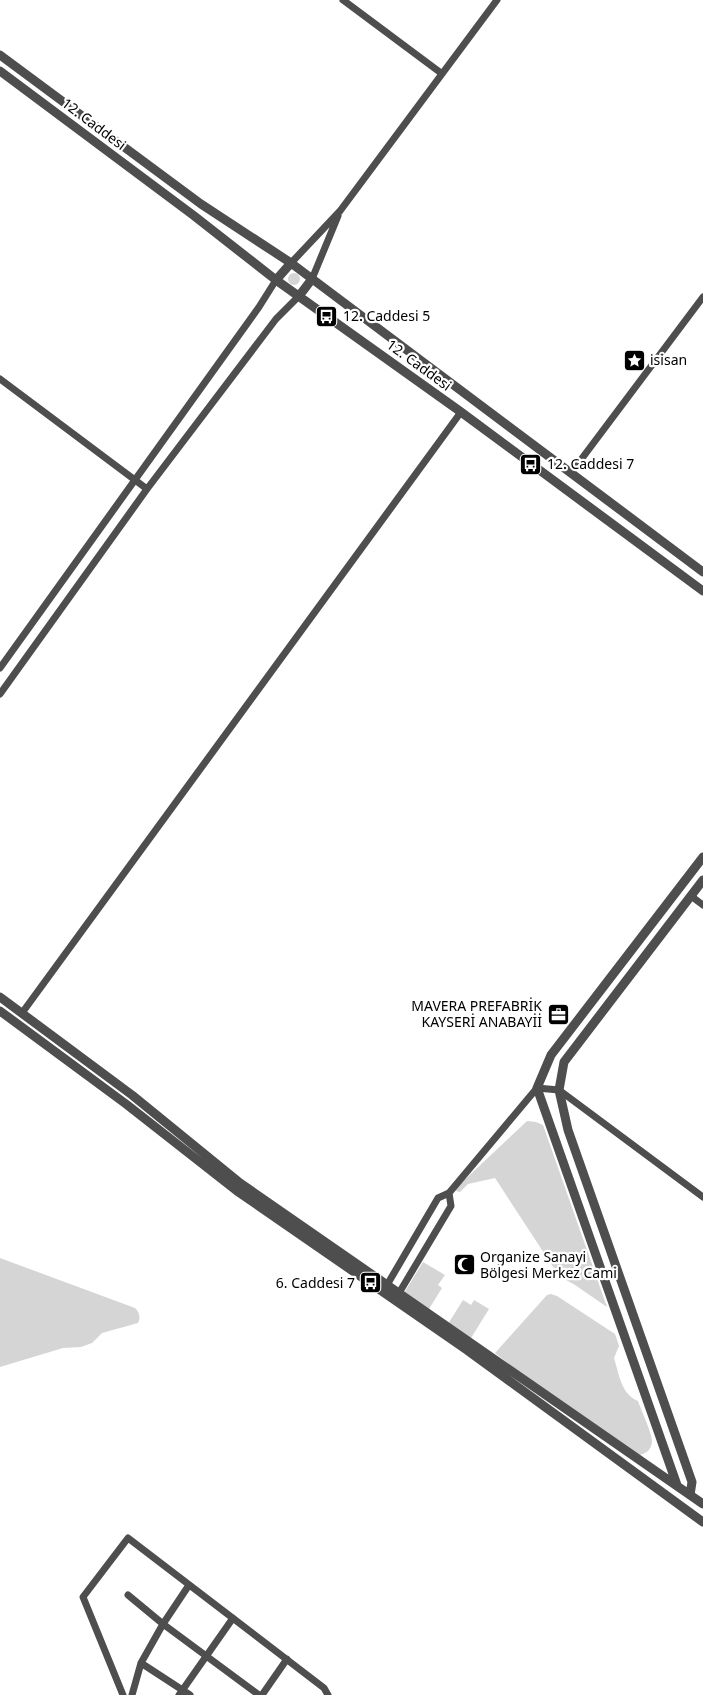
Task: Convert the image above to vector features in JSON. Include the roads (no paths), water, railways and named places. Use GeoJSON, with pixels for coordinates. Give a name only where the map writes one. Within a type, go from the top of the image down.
{"type":"FeatureCollection","features":[{"type":"Feature","properties":{"kind":"street"},"geometry":{"type":"LineString","coordinates":[[343,0],[442,73]]}},
{"type":"Feature","properties":{"kind":"street"},"geometry":{"type":"LineString","coordinates":[[13,676],[0,667],[136,480],[259,307],[276,280],[340,211],[497,0]]}},
{"type":"Feature","properties":{"kind":"street","name":"12. Caddesi"},"geometry":{"type":"LineString","coordinates":[[0,55],[201,204],[291,263],[703,572]]}},
{"type":"Feature","properties":{"kind":"street","name":"12. Caddesi"},"geometry":{"type":"LineString","coordinates":[[0,71],[193,215],[276,280],[461,412],[703,591]]}},
{"type":"Feature","properties":{"kind":"street"},"geometry":{"type":"LineString","coordinates":[[0,694],[147,489],[276,319],[299,296],[312,279],[340,211]]}},
{"type":"Feature","properties":{"kind":"street"},"geometry":{"type":"LineString","coordinates":[[571,473],[703,297]]}},
{"type":"Feature","properties":{"kind":"street"},"geometry":{"type":"LineString","coordinates":[[0,380],[147,489]]}},
{"type":"Feature","properties":{"kind":"street"},"geometry":{"type":"LineString","coordinates":[[22,1013],[461,412]]}},
{"type":"Feature","properties":{"kind":"street"},"geometry":{"type":"LineString","coordinates":[[387,1285],[438,1198],[449,1193],[537,1088],[552,1055],[703,857]]}},
{"type":"Feature","properties":{"kind":"street"},"geometry":{"type":"LineString","coordinates":[[690,1494],[692,1482],[568,1130],[559,1090],[564,1062],[703,880]]}},
{"type":"Feature","properties":{"kind":"street"},"geometry":{"type":"LineString","coordinates":[[679,888],[703,905]]}},
{"type":"Feature","properties":{"kind":"street"},"geometry":{"type":"LineString","coordinates":[[0,997],[132,1095],[240,1183],[703,1504]]}},
{"type":"Feature","properties":{"kind":"street"},"geometry":{"type":"LineString","coordinates":[[0,1011],[126,1104],[236,1191],[467,1350],[703,1522]]}},
{"type":"Feature","properties":{"kind":"street"},"geometry":{"type":"LineString","coordinates":[[537,1088],[559,1090],[703,1197]]}},
{"type":"Feature","properties":{"kind":"street"},"geometry":{"type":"LineString","coordinates":[[537,1088],[677,1485]]}},
{"type":"Feature","properties":{"kind":"street"},"geometry":{"type":"LineString","coordinates":[[399,1294],[452,1206],[449,1193]]}},
{"type":"Feature","properties":{"kind":"street"},"geometry":{"type":"LineString","coordinates":[[123,1695],[83,1597],[128,1538],[326,1691],[319,1695]]}},
{"type":"Feature","properties":{"kind":"street"},"geometry":{"type":"LineString","coordinates":[[132,1695],[141,1663],[163,1624],[189,1585]]}},
{"type":"Feature","properties":{"kind":"street"},"geometry":{"type":"LineString","coordinates":[[128,1595],[163,1624],[261,1695],[287,1659]]}},
{"type":"Feature","properties":{"kind":"street"},"geometry":{"type":"LineString","coordinates":[[181,1693],[233,1618]]}},
{"type":"Feature","properties":{"kind":"street"},"geometry":{"type":"LineString","coordinates":[[141,1663],[181,1693],[190,1695]]}},
{"type":"Feature","properties":{"kind":"place","name":"12. Caddesi 5"},"geometry":{"type":"Point","coordinates":[327,316]}},
{"type":"Feature","properties":{"kind":"place","name":"isisan"},"geometry":{"type":"Point","coordinates":[634,360]}},
{"type":"Feature","properties":{"kind":"place","name":"12. Caddesi 7"},"geometry":{"type":"Point","coordinates":[531,464]}},
{"type":"Feature","properties":{"kind":"place","name":"MAVERA PREFABRİK KAYSERİ ANABAYİİ"},"geometry":{"type":"Point","coordinates":[558,1014]}},
{"type":"Feature","properties":{"kind":"place","name":"Organize Sanayi Bölgesi Merkez Cami"},"geometry":{"type":"Point","coordinates":[464,1265]}},
{"type":"Feature","properties":{"kind":"place","name":"6. Caddesi 7"},"geometry":{"type":"Point","coordinates":[371,1283]}}]}
